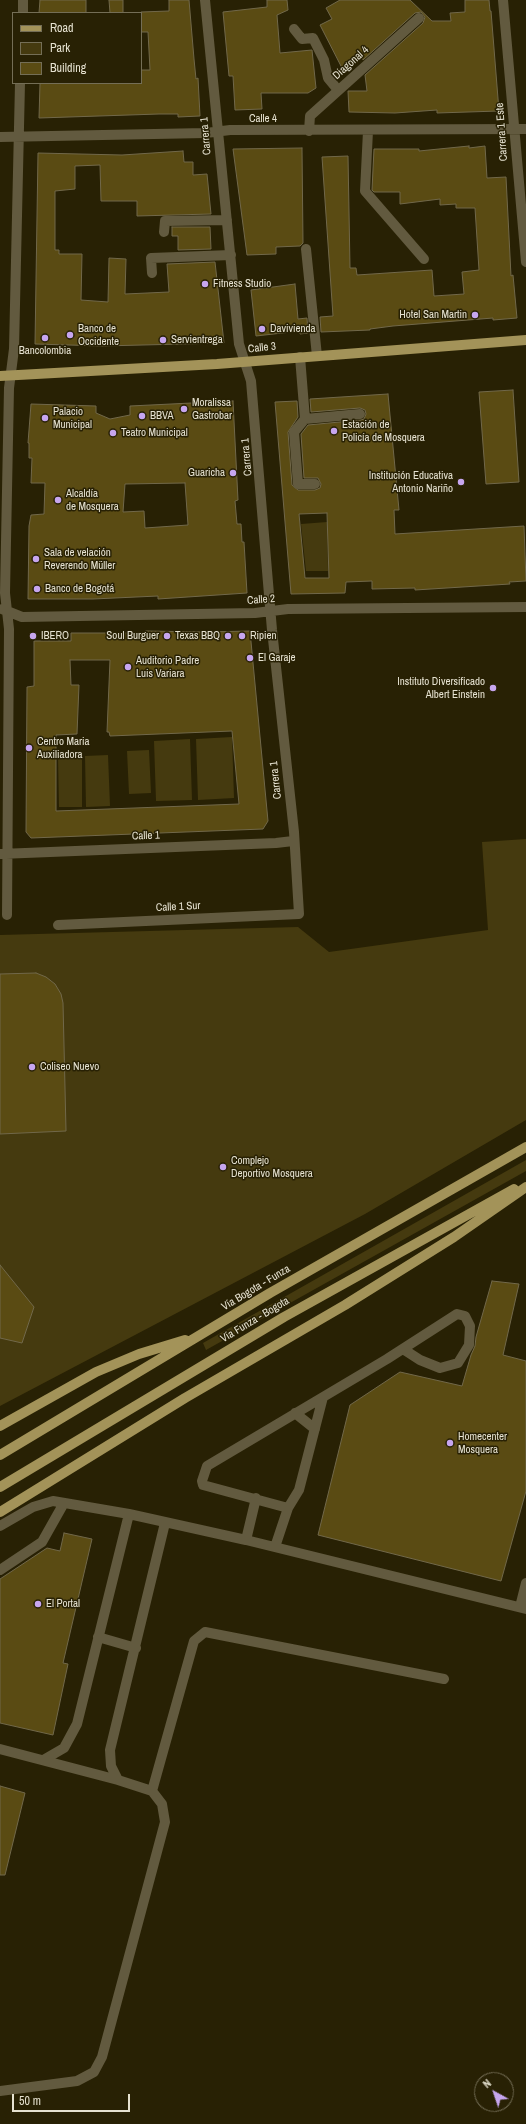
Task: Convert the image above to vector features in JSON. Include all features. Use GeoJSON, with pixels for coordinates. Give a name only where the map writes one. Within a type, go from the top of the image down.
{"type":"FeatureCollection","features":[{"type":"Feature","properties":{"kind":"main road","name":"Calle 3"},"geometry":{"type":"LineString","coordinates":[[0,376],[85,372],[526,340]]}},
{"type":"Feature","properties":{"kind":"main road","name":"Vía Bogota - Funza"},"geometry":{"type":"LineString","coordinates":[[0,1455],[270,1293],[526,1146]]}},
{"type":"Feature","properties":{"kind":"main road","name":"Vía Funza - Bogota"},"geometry":{"type":"LineString","coordinates":[[0,1487],[284,1317],[526,1182]]}},
{"type":"Feature","properties":{"kind":"main road"},"geometry":{"type":"LineString","coordinates":[[0,1512],[185,1398],[345,1305],[454,1237],[526,1187]]}},
{"type":"Feature","properties":{"kind":"main road"},"geometry":{"type":"LineString","coordinates":[[0,1426],[96,1372],[139,1354],[201,1335]]}},
{"type":"Feature","properties":{"kind":"street"},"geometry":{"type":"LineString","coordinates":[[23,0],[23,12]]}},
{"type":"Feature","properties":{"kind":"street","name":"Carrera 1"},"geometry":{"type":"LineString","coordinates":[[205,0],[239,344],[251,381],[271,612],[294,832],[293,841],[299,914]]}},
{"type":"Feature","properties":{"kind":"street","name":"Carrera 1 Este"},"geometry":{"type":"LineString","coordinates":[[503,0],[513,129],[526,262]]}},
{"type":"Feature","properties":{"kind":"street","name":"Diagonal 4"},"geometry":{"type":"LineString","coordinates":[[309,131],[310,116],[419,18]]}},
{"type":"Feature","properties":{"kind":"street"},"geometry":{"type":"LineString","coordinates":[[294,30],[302,39],[313,38],[324,60],[328,78],[338,90]]}},
{"type":"Feature","properties":{"kind":"street"},"geometry":{"type":"LineString","coordinates":[[7,915],[4,854],[9,628],[3,610],[9,388],[14,349],[20,84]]}},
{"type":"Feature","properties":{"kind":"street","name":"Calle 4"},"geometry":{"type":"LineString","coordinates":[[0,137],[217,132],[526,129]]}},
{"type":"Feature","properties":{"kind":"street"},"geometry":{"type":"LineString","coordinates":[[368,131],[365,191],[424,259]]}},
{"type":"Feature","properties":{"kind":"street"},"geometry":{"type":"LineString","coordinates":[[164,232],[165,221],[227,220]]}},
{"type":"Feature","properties":{"kind":"street"},"geometry":{"type":"LineString","coordinates":[[306,249],[317,356]]}},
{"type":"Feature","properties":{"kind":"street"},"geometry":{"type":"LineString","coordinates":[[152,273],[151,258],[231,255]]}},
{"type":"Feature","properties":{"kind":"street"},"geometry":{"type":"LineString","coordinates":[[300,357],[305,419]]}},
{"type":"Feature","properties":{"kind":"street"},"geometry":{"type":"LineString","coordinates":[[315,484],[298,484],[294,432],[305,419],[360,414]]}},
{"type":"Feature","properties":{"kind":"street","name":"Calle 2"},"geometry":{"type":"LineString","coordinates":[[3,610],[22,616],[271,612],[296,609],[526,607]]}},
{"type":"Feature","properties":{"kind":"street","name":"Calle 1"},"geometry":{"type":"LineString","coordinates":[[4,854],[276,843],[293,841]]}},
{"type":"Feature","properties":{"kind":"street","name":"Calle 1 Sur"},"geometry":{"type":"LineString","coordinates":[[58,925],[299,914]]}},
{"type":"Feature","properties":{"kind":"street"},"geometry":{"type":"LineString","coordinates":[[288,1508],[256,1498],[235,1495],[203,1485],[202,1481],[207,1466],[403,1349],[457,1314],[465,1316],[470,1326],[469,1345],[458,1363],[440,1368],[420,1360],[403,1349]]}},
{"type":"Feature","properties":{"kind":"street"},"geometry":{"type":"LineString","coordinates":[[275,1547],[288,1508],[299,1490],[323,1397]]}},
{"type":"Feature","properties":{"kind":"street"},"geometry":{"type":"LineString","coordinates":[[295,1413],[315,1429]]}},
{"type":"Feature","properties":{"kind":"street"},"geometry":{"type":"LineString","coordinates":[[246,1540],[256,1498]]}},
{"type":"Feature","properties":{"kind":"street"},"geometry":{"type":"LineString","coordinates":[[0,1526],[43,1502],[53,1501],[129,1514],[246,1540],[523,1608],[526,1583]]}},
{"type":"Feature","properties":{"kind":"street"},"geometry":{"type":"LineString","coordinates":[[0,1570],[42,1542],[64,1503]]}},
{"type":"Feature","properties":{"kind":"street"},"geometry":{"type":"LineString","coordinates":[[45,1760],[64,1748],[72,1736],[77,1724],[129,1514]]}},
{"type":"Feature","properties":{"kind":"street"},"geometry":{"type":"LineString","coordinates":[[118,1780],[111,1766],[110,1750],[136,1648],[165,1523]]}},
{"type":"Feature","properties":{"kind":"street"},"geometry":{"type":"LineString","coordinates":[[152,1791],[194,1641],[205,1632],[444,1679]]}},
{"type":"Feature","properties":{"kind":"street"},"geometry":{"type":"LineString","coordinates":[[98,1637],[136,1648]]}},
{"type":"Feature","properties":{"kind":"street"},"geometry":{"type":"LineString","coordinates":[[0,1749],[118,1780],[152,1791],[162,1804],[165,1822],[102,2057],[94,2072],[77,2080],[0,2091]]}},
{"type":"Feature","properties":{"kind":"green space"},"geometry":{"type":"Polygon","coordinates":[[[327,522],[328,571],[306,571],[301,524],[327,522]]]}},
{"type":"Feature","properties":{"kind":"green space"},"geometry":{"type":"Polygon","coordinates":[[[232,737],[234,798],[198,800],[196,739],[232,737]]]}},
{"type":"Feature","properties":{"kind":"green space"},"geometry":{"type":"Polygon","coordinates":[[[190,739],[192,800],[156,801],[154,741],[190,739]]]}},
{"type":"Feature","properties":{"kind":"green space"},"geometry":{"type":"Polygon","coordinates":[[[149,750],[151,793],[129,794],[127,751],[149,750]]]}},
{"type":"Feature","properties":{"kind":"green space"},"geometry":{"type":"Polygon","coordinates":[[[108,755],[110,806],[86,807],[85,756],[108,755]]]}},
{"type":"Feature","properties":{"kind":"green space"},"geometry":{"type":"Polygon","coordinates":[[[82,756],[82,807],[59,807],[58,757],[82,756]]]}},
{"type":"Feature","properties":{"kind":"green space","name":"Complejo Deportivo Mosquera"},"geometry":{"type":"Polygon","coordinates":[[[526,839],[526,1120],[365,1214],[0,1406],[0,935],[298,927],[329,952],[488,930],[482,842],[526,839]]]}},
{"type":"Feature","properties":{"kind":"green space"},"geometry":{"type":"Polygon","coordinates":[[[526,1160],[526,1171],[206,1350],[203,1343],[526,1160]]]}},
{"type":"Feature","properties":{"kind":"building"},"geometry":{"type":"Polygon","coordinates":[[[40,0],[86,0],[86,12],[39,12],[40,0]]]}},
{"type":"Feature","properties":{"kind":"building"},"geometry":{"type":"Polygon","coordinates":[[[109,0],[123,0],[123,12],[110,12],[109,0]]]}},
{"type":"Feature","properties":{"kind":"building"},"geometry":{"type":"Polygon","coordinates":[[[169,0],[189,0],[196,79],[198,78],[200,116],[178,117],[178,114],[159,114],[39,118],[40,84],[142,84],[142,70],[150,70],[148,32],[142,32],[141,12],[169,11],[169,0]]]}},
{"type":"Feature","properties":{"kind":"building"},"geometry":{"type":"Polygon","coordinates":[[[267,0],[287,0],[288,10],[277,15],[280,53],[312,50],[316,88],[308,93],[261,93],[262,109],[235,110],[233,76],[229,76],[223,12],[267,7],[267,0]]]}},
{"type":"Feature","properties":{"kind":"building"},"geometry":{"type":"Polygon","coordinates":[[[340,0],[410,0],[432,21],[451,21],[450,13],[465,12],[465,0],[489,0],[499,111],[437,113],[437,110],[395,113],[349,112],[348,91],[367,91],[365,75],[423,23],[425,17],[421,12],[415,13],[363,60],[362,54],[343,70],[320,25],[332,19],[326,8],[340,0]]]}},
{"type":"Feature","properties":{"kind":"building"},"geometry":{"type":"Polygon","coordinates":[[[469,146],[469,148],[485,146],[487,178],[506,177],[511,276],[513,275],[517,318],[493,320],[493,318],[393,326],[370,330],[321,332],[320,317],[333,316],[322,157],[348,156],[350,268],[356,268],[357,275],[432,270],[434,296],[464,294],[462,272],[479,270],[475,208],[456,208],[456,204],[440,205],[440,199],[400,204],[400,192],[374,192],[372,190],[374,149],[419,149],[419,151],[469,146]]]}},
{"type":"Feature","properties":{"kind":"building"},"geometry":{"type":"Polygon","coordinates":[[[302,148],[303,243],[300,246],[276,247],[276,254],[247,255],[233,149],[302,148]]]}},
{"type":"Feature","properties":{"kind":"building"},"geometry":{"type":"Polygon","coordinates":[[[183,151],[184,162],[193,162],[193,175],[207,174],[211,214],[137,216],[137,201],[101,201],[100,165],[75,166],[75,189],[55,191],[55,250],[59,250],[59,254],[82,254],[81,300],[108,302],[109,258],[126,259],[125,294],[169,292],[167,264],[215,262],[224,343],[102,346],[35,344],[38,153],[122,155],[183,151]]]}},
{"type":"Feature","properties":{"kind":"building"},"geometry":{"type":"Polygon","coordinates":[[[172,227],[210,227],[211,249],[178,250],[178,236],[172,236],[172,227]]]}},
{"type":"Feature","properties":{"kind":"building"},"geometry":{"type":"Polygon","coordinates":[[[295,284],[298,319],[307,318],[308,333],[300,334],[300,331],[256,336],[251,290],[295,284]]]}},
{"type":"Feature","properties":{"kind":"building"},"geometry":{"type":"Polygon","coordinates":[[[513,390],[519,482],[486,484],[479,392],[513,390]]]}},
{"type":"Feature","properties":{"kind":"building"},"geometry":{"type":"Polygon","coordinates":[[[388,394],[399,510],[394,510],[395,534],[524,526],[526,581],[509,582],[510,584],[415,590],[415,588],[372,589],[372,581],[346,582],[345,593],[291,594],[275,402],[297,401],[298,417],[288,432],[292,485],[298,490],[315,490],[320,488],[321,484],[318,478],[304,478],[301,434],[308,425],[361,420],[364,419],[366,414],[365,410],[360,408],[311,412],[310,399],[388,394]],[[327,513],[299,514],[305,578],[329,578],[327,513]]]}},
{"type":"Feature","properties":{"kind":"building"},"geometry":{"type":"Polygon","coordinates":[[[233,401],[238,500],[235,501],[237,524],[241,524],[242,542],[244,542],[247,593],[158,599],[158,596],[93,599],[28,599],[29,526],[31,515],[44,514],[45,483],[31,483],[32,458],[29,458],[28,443],[31,404],[96,406],[96,413],[110,419],[130,415],[130,406],[233,401]],[[185,483],[125,484],[123,512],[144,511],[145,528],[188,525],[185,483]]]}},
{"type":"Feature","properties":{"kind":"building"},"geometry":{"type":"Polygon","coordinates":[[[146,631],[250,631],[268,821],[263,829],[31,838],[26,832],[27,687],[34,686],[34,641],[71,641],[71,633],[146,633],[146,631]],[[70,660],[71,685],[79,685],[77,734],[56,735],[56,811],[239,804],[232,731],[110,736],[109,732],[107,732],[110,660],[70,660]]]}},
{"type":"Feature","properties":{"kind":"building","name":"Coliseo Nuevo"},"geometry":{"type":"Polygon","coordinates":[[[36,973],[46,977],[55,984],[61,994],[63,1003],[66,1131],[0,1134],[0,974],[36,973]]]}},
{"type":"Feature","properties":{"kind":"building"},"geometry":{"type":"Polygon","coordinates":[[[0,1265],[34,1307],[22,1343],[0,1338],[0,1265]]]}},
{"type":"Feature","properties":{"kind":"building"},"geometry":{"type":"Polygon","coordinates":[[[492,1281],[519,1284],[503,1355],[526,1361],[526,1491],[501,1581],[318,1535],[350,1405],[400,1372],[462,1386],[475,1346],[476,1337],[492,1281]]]}},
{"type":"Feature","properties":{"kind":"building"},"geometry":{"type":"Polygon","coordinates":[[[64,1533],[92,1539],[63,1663],[68,1664],[53,1735],[0,1723],[0,1579],[47,1548],[60,1551],[64,1533]]]}},
{"type":"Feature","properties":{"kind":"building"},"geometry":{"type":"Polygon","coordinates":[[[0,1786],[25,1793],[5,1875],[0,1875],[0,1786]]]}},
{"type":"Feature","properties":{"kind":"place","name":"Fitness Studio"},"geometry":{"type":"Point","coordinates":[205,284]}},
{"type":"Feature","properties":{"kind":"place","name":"Hotel San Martin"},"geometry":{"type":"Point","coordinates":[475,315]}},
{"type":"Feature","properties":{"kind":"place","name":"Davivienda"},"geometry":{"type":"Point","coordinates":[262,329]}},
{"type":"Feature","properties":{"kind":"place","name":"Banco de Occidente"},"geometry":{"type":"Point","coordinates":[70,335]}},
{"type":"Feature","properties":{"kind":"place","name":"Bancolombia"},"geometry":{"type":"Point","coordinates":[45,338]}},
{"type":"Feature","properties":{"kind":"place","name":"Servientrega"},"geometry":{"type":"Point","coordinates":[163,340]}},
{"type":"Feature","properties":{"kind":"place","name":"Moralissa Gastrobar"},"geometry":{"type":"Point","coordinates":[184,409]}},
{"type":"Feature","properties":{"kind":"place","name":"BBVA"},"geometry":{"type":"Point","coordinates":[142,416]}},
{"type":"Feature","properties":{"kind":"place","name":"Palacio Municipal"},"geometry":{"type":"Point","coordinates":[45,418]}},
{"type":"Feature","properties":{"kind":"place","name":"Estación de Policía de Mosquera"},"geometry":{"type":"Point","coordinates":[334,431]}},
{"type":"Feature","properties":{"kind":"place","name":"Teatro Municipal"},"geometry":{"type":"Point","coordinates":[113,433]}},
{"type":"Feature","properties":{"kind":"place","name":"Guaricha"},"geometry":{"type":"Point","coordinates":[233,473]}},
{"type":"Feature","properties":{"kind":"place","name":"Institución Educativa Antonio Nariño"},"geometry":{"type":"Point","coordinates":[461,482]}},
{"type":"Feature","properties":{"kind":"place","name":"Alcaldía de Mosquera"},"geometry":{"type":"Point","coordinates":[58,500]}},
{"type":"Feature","properties":{"kind":"place","name":"Sala de velación Reverendo Müller"},"geometry":{"type":"Point","coordinates":[36,559]}},
{"type":"Feature","properties":{"kind":"place","name":"Banco de Bogotá"},"geometry":{"type":"Point","coordinates":[37,589]}},
{"type":"Feature","properties":{"kind":"place","name":"IBERO"},"geometry":{"type":"Point","coordinates":[33,636]}},
{"type":"Feature","properties":{"kind":"place","name":"Soul Burguer"},"geometry":{"type":"Point","coordinates":[167,636]}},
{"type":"Feature","properties":{"kind":"place","name":"Texas BBQ"},"geometry":{"type":"Point","coordinates":[228,636]}},
{"type":"Feature","properties":{"kind":"place","name":"Ripien"},"geometry":{"type":"Point","coordinates":[242,636]}},
{"type":"Feature","properties":{"kind":"place","name":"El Garaje"},"geometry":{"type":"Point","coordinates":[250,658]}},
{"type":"Feature","properties":{"kind":"place","name":"Auditorio Padre Luis Variara"},"geometry":{"type":"Point","coordinates":[128,667]}},
{"type":"Feature","properties":{"kind":"place","name":"Instituto Diversificado Albert Einstein"},"geometry":{"type":"Point","coordinates":[493,688]}},
{"type":"Feature","properties":{"kind":"place","name":"Centro Maria Auxiliadora"},"geometry":{"type":"Point","coordinates":[29,748]}},
{"type":"Feature","properties":{"kind":"place","name":"Coliseo Nuevo"},"geometry":{"type":"Point","coordinates":[32,1067]}},
{"type":"Feature","properties":{"kind":"place","name":"Complejo Deportivo Mosquera"},"geometry":{"type":"Point","coordinates":[223,1167]}},
{"type":"Feature","properties":{"kind":"place","name":"Homecenter Mosquera"},"geometry":{"type":"Point","coordinates":[450,1443]}},
{"type":"Feature","properties":{"kind":"place","name":"El Portal"},"geometry":{"type":"Point","coordinates":[38,1604]}}]}
